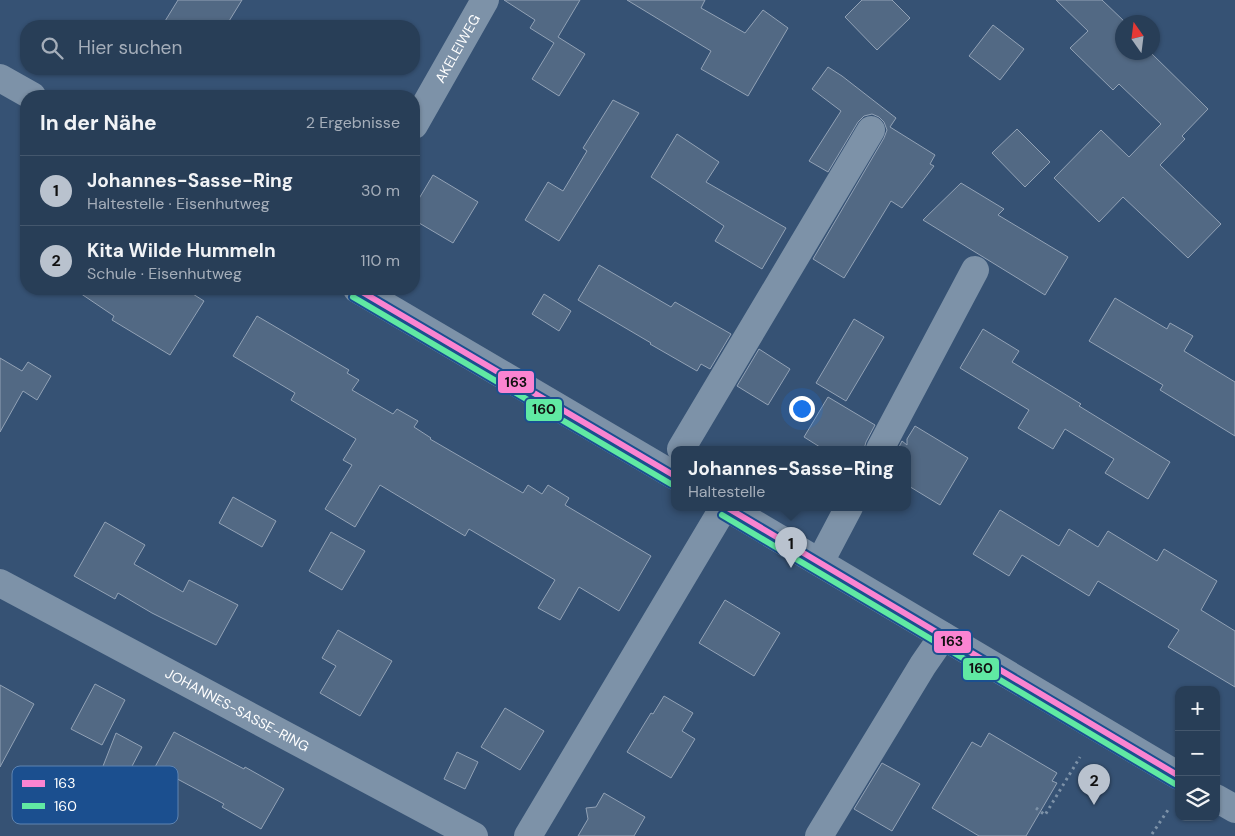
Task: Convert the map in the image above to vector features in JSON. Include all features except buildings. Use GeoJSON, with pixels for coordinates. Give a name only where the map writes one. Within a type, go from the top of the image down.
{"type":"FeatureCollection","features":[{"type":"Feature","properties":{"kind":"street","name":"AKELEIWEG"},"geometry":{"type":"LineString","coordinates":[[420,114],[485,0]]}},
{"type":"Feature","properties":{"kind":"street"},"geometry":{"type":"LineString","coordinates":[[0,78],[21,90]]}},
{"type":"Feature","properties":{"kind":"street"},"geometry":{"type":"LineString","coordinates":[[686,446],[870,130]]}},
{"type":"Feature","properties":{"kind":"street"},"geometry":{"type":"LineString","coordinates":[[882,446],[975,270]]}},
{"type":"Feature","properties":{"kind":"street"},"geometry":{"type":"LineString","coordinates":[[368,295],[671,462]]}},
{"type":"Feature","properties":{"kind":"street"},"geometry":{"type":"LineString","coordinates":[[528,836],[723,511]]}},
{"type":"Feature","properties":{"kind":"street"},"geometry":{"type":"LineString","coordinates":[[732,511],[1175,774]]}},
{"type":"Feature","properties":{"kind":"street"},"geometry":{"type":"LineString","coordinates":[[820,562],[847,511]]}},
{"type":"Feature","properties":{"kind":"street","name":"JOHANNES-SASSE-RING"},"geometry":{"type":"LineString","coordinates":[[0,583],[474,836]]}},
{"type":"Feature","properties":{"kind":"street"},"geometry":{"type":"LineString","coordinates":[[819,836],[923,665],[943,636]]}},
{"type":"Feature","properties":{"kind":"street"},"geometry":{"type":"LineString","coordinates":[[1220,801],[1235,810]]}},
{"type":"Feature","properties":{"kind":"path"},"geometry":{"type":"LineString","coordinates":[[1036,808],[1045,815],[1080,757]]}},
{"type":"Feature","properties":{"kind":"path"},"geometry":{"type":"LineString","coordinates":[[1152,834],[1168,810]]}},
{"type":"Feature","properties":{"kind":"transit line","name":"163"},"geometry":{"type":"LineString","coordinates":[[367,295],[671,474]]}},
{"type":"Feature","properties":{"kind":"transit line","name":"160"},"geometry":{"type":"LineString","coordinates":[[353,297],[671,484]]}},
{"type":"Feature","properties":{"kind":"transit line","name":"163"},"geometry":{"type":"LineString","coordinates":[[733,511],[1175,774]]}},
{"type":"Feature","properties":{"kind":"transit line","name":"160"},"geometry":{"type":"LineString","coordinates":[[722,515],[1175,784]]}},
{"type":"Feature","properties":{"kind":"place","name":"Johannes-Sasse-Ring"},"geometry":{"type":"Point","coordinates":[791,568]}},
{"type":"Feature","properties":{"kind":"place","name":"Kita Wilde Hummeln"},"geometry":{"type":"Point","coordinates":[1094,805]}}]}
